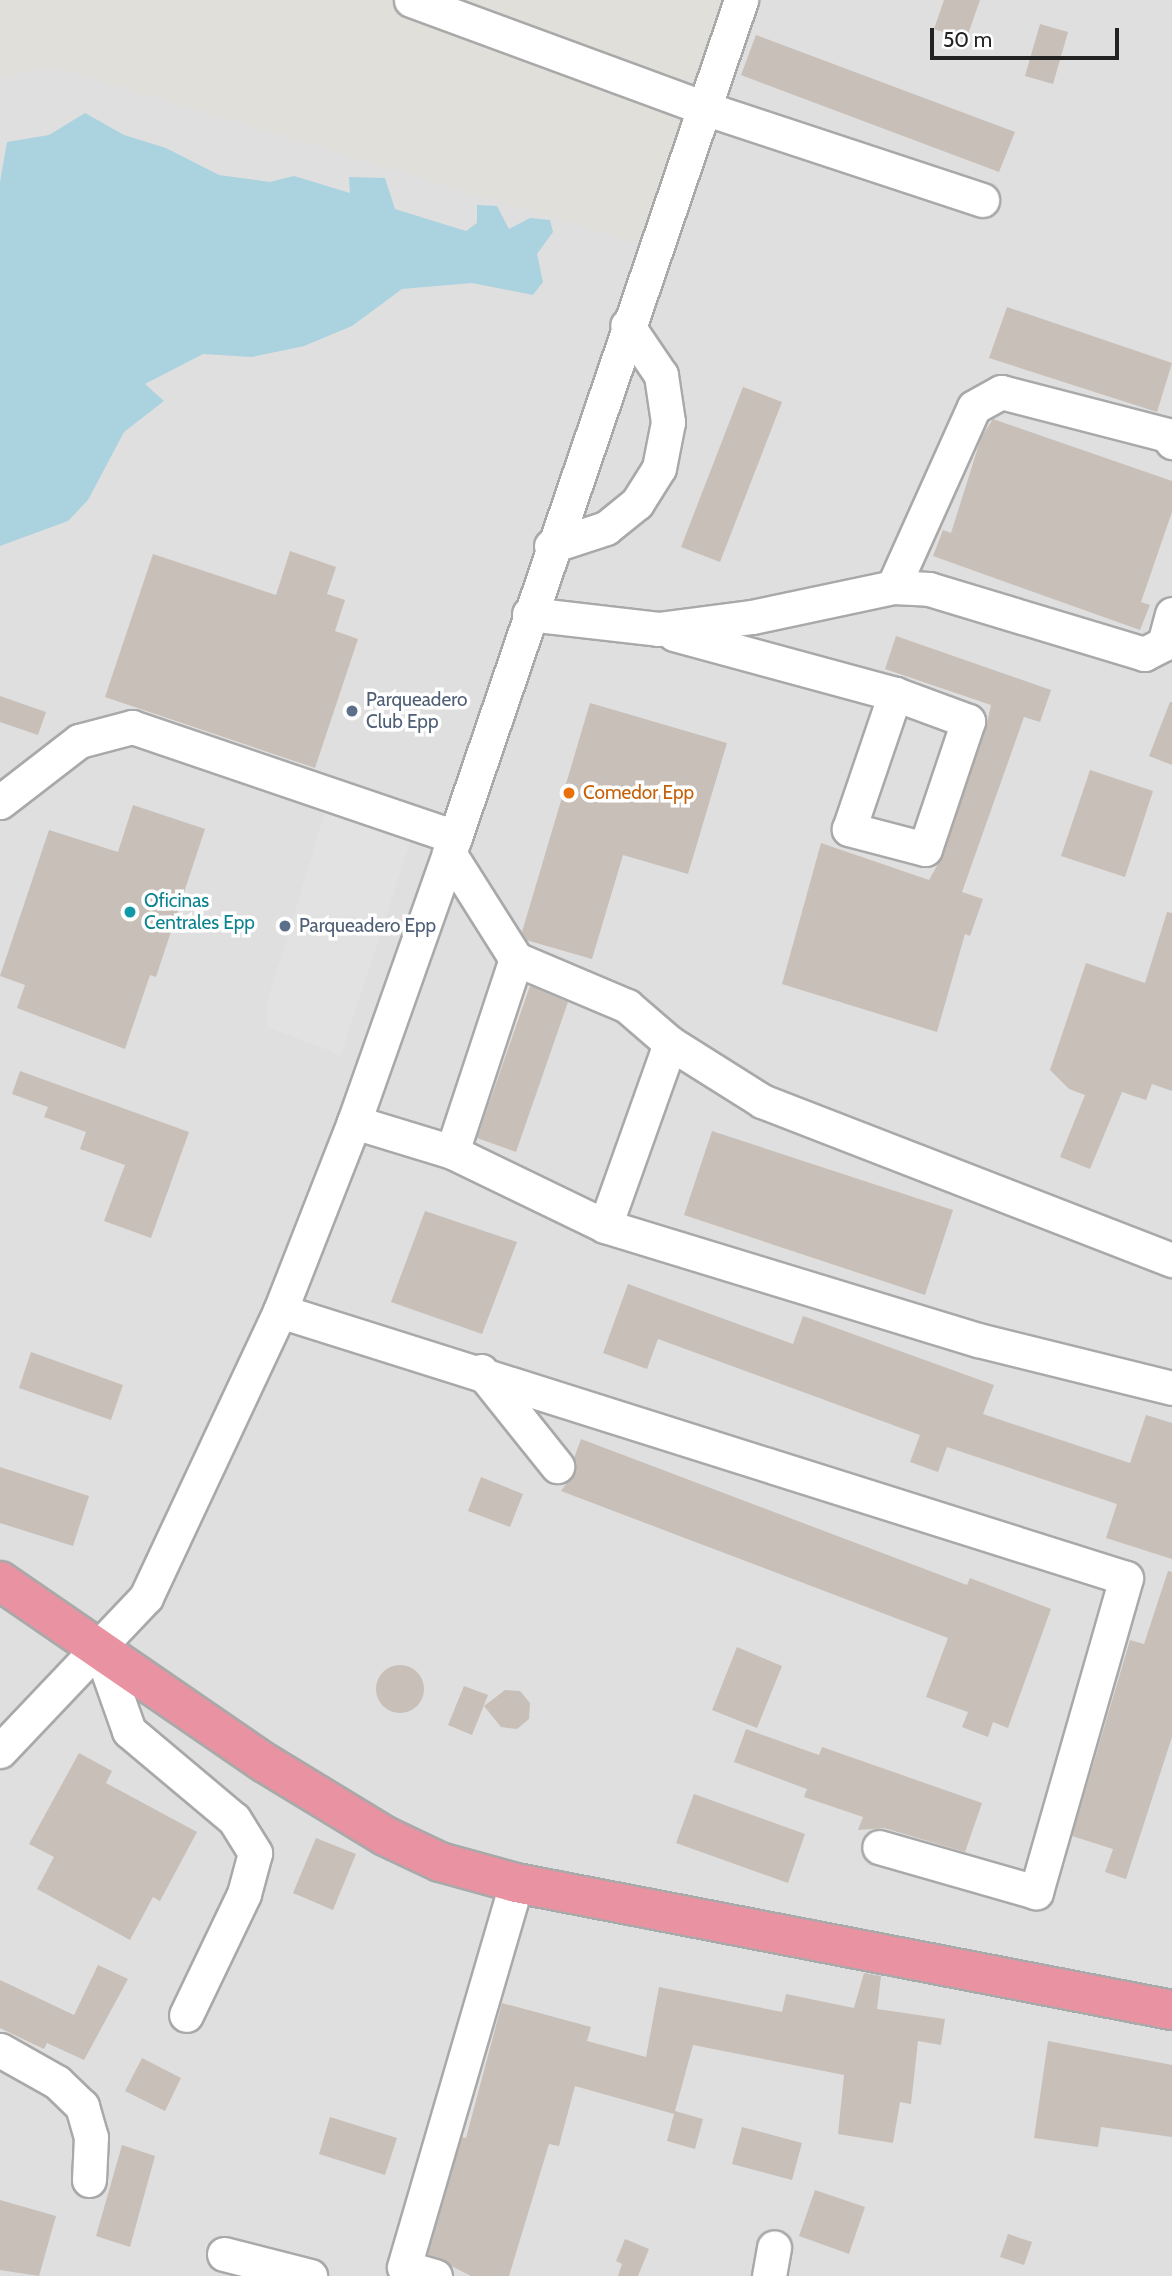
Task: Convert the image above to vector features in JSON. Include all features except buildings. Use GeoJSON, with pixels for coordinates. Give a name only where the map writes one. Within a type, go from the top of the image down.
{"type":"FeatureCollection","features":[{"type":"Feature","properties":{"kind":"highway"},"geometry":{"type":"LineString","coordinates":[[0,1581],[265,1763],[385,1836],[440,1862],[516,1883],[1172,2010]]}},
{"type":"Feature","properties":{"kind":"street"},"geometry":{"type":"LineString","coordinates":[[411,0],[704,107],[982,200]]}},
{"type":"Feature","properties":{"kind":"street"},"geometry":{"type":"LineString","coordinates":[[0,1751],[100,1649],[146,1597],[280,1311],[354,1122],[452,845],[551,546],[704,107],[738,1]]}},
{"type":"Feature","properties":{"kind":"street"},"geometry":{"type":"LineString","coordinates":[[551,546],[606,528],[637,503],[659,468],[668,422],[661,375],[627,325]]}},
{"type":"Feature","properties":{"kind":"street"},"geometry":{"type":"LineString","coordinates":[[894,587],[974,407],[1001,393],[1170,436]]}},
{"type":"Feature","properties":{"kind":"street"},"geometry":{"type":"LineString","coordinates":[[658,629],[752,617],[894,587],[960,595],[1144,654],[1164,644],[1172,614]]}},
{"type":"Feature","properties":{"kind":"street"},"geometry":{"type":"LineString","coordinates":[[529,614],[658,629],[895,694],[968,721],[925,849],[849,829],[895,694]]}},
{"type":"Feature","properties":{"kind":"street"},"geometry":{"type":"LineString","coordinates":[[0,802],[79,741],[132,727],[452,845],[516,960],[627,1006],[670,1043],[762,1101],[1172,1260]]}},
{"type":"Feature","properties":{"kind":"street"},"geometry":{"type":"LineString","coordinates":[[452,1152],[516,960]]}},
{"type":"Feature","properties":{"kind":"street"},"geometry":{"type":"LineString","coordinates":[[605,1226],[670,1043]]}},
{"type":"Feature","properties":{"kind":"street"},"geometry":{"type":"LineString","coordinates":[[354,1122],[452,1152],[605,1226],[978,1340],[1172,1388]]}},
{"type":"Feature","properties":{"kind":"street"},"geometry":{"type":"LineString","coordinates":[[280,1311],[481,1371],[1126,1578],[1035,1892],[879,1847]]}},
{"type":"Feature","properties":{"kind":"street"},"geometry":{"type":"LineString","coordinates":[[481,1371],[556,1466]]}},
{"type":"Feature","properties":{"kind":"street"},"geometry":{"type":"LineString","coordinates":[[100,1649],[129,1731],[234,1819],[255,1853],[244,1894],[186,2015]]}},
{"type":"Feature","properties":{"kind":"street"},"geometry":{"type":"LineString","coordinates":[[414,2273],[516,1883]]}},
{"type":"Feature","properties":{"kind":"street"},"geometry":{"type":"LineString","coordinates":[[0,2050],[57,2082],[82,2106],[91,2137],[89,2180]]}},
{"type":"Feature","properties":{"kind":"street"},"geometry":{"type":"LineString","coordinates":[[224,2254],[310,2276]]}},
{"type":"Feature","properties":{"kind":"shaded area"},"geometry":{"type":"Polygon","coordinates":[[[0,0],[1172,0],[1172,2276],[0,2276],[0,0]]]}},
{"type":"Feature","properties":{"kind":"shaded area"},"geometry":{"type":"Polygon","coordinates":[[[0,0],[744,0],[661,250],[54,67],[0,77],[0,0]]]}},
{"type":"Feature","properties":{"kind":"shaded area"},"geometry":{"type":"Polygon","coordinates":[[[326,809],[412,837],[341,1055],[267,1027],[267,1003],[326,809]]]}},
{"type":"Feature","properties":{"kind":"water"},"geometry":{"type":"Polygon","coordinates":[[[85,113],[124,135],[166,148],[219,175],[270,182],[294,176],[350,193],[349,177],[385,178],[395,209],[466,231],[477,223],[477,205],[497,206],[509,229],[530,218],[550,220],[553,232],[537,254],[543,282],[533,295],[472,283],[402,289],[352,326],[304,346],[252,357],[203,354],[145,384],[164,401],[124,432],[88,500],[68,521],[0,546],[0,182],[7,142],[49,135],[85,113]]]}},
{"type":"Feature","properties":{"kind":"place","name":"Parqueadero Club Epp"},"geometry":{"type":"Point","coordinates":[352,711]}},
{"type":"Feature","properties":{"kind":"place","name":"Comedor Epp"},"geometry":{"type":"Point","coordinates":[569,793]}},
{"type":"Feature","properties":{"kind":"place","name":"Oficinas Centrales Epp"},"geometry":{"type":"Point","coordinates":[130,912]}},
{"type":"Feature","properties":{"kind":"place","name":"Parqueadero Epp"},"geometry":{"type":"Point","coordinates":[285,926]}}]}
